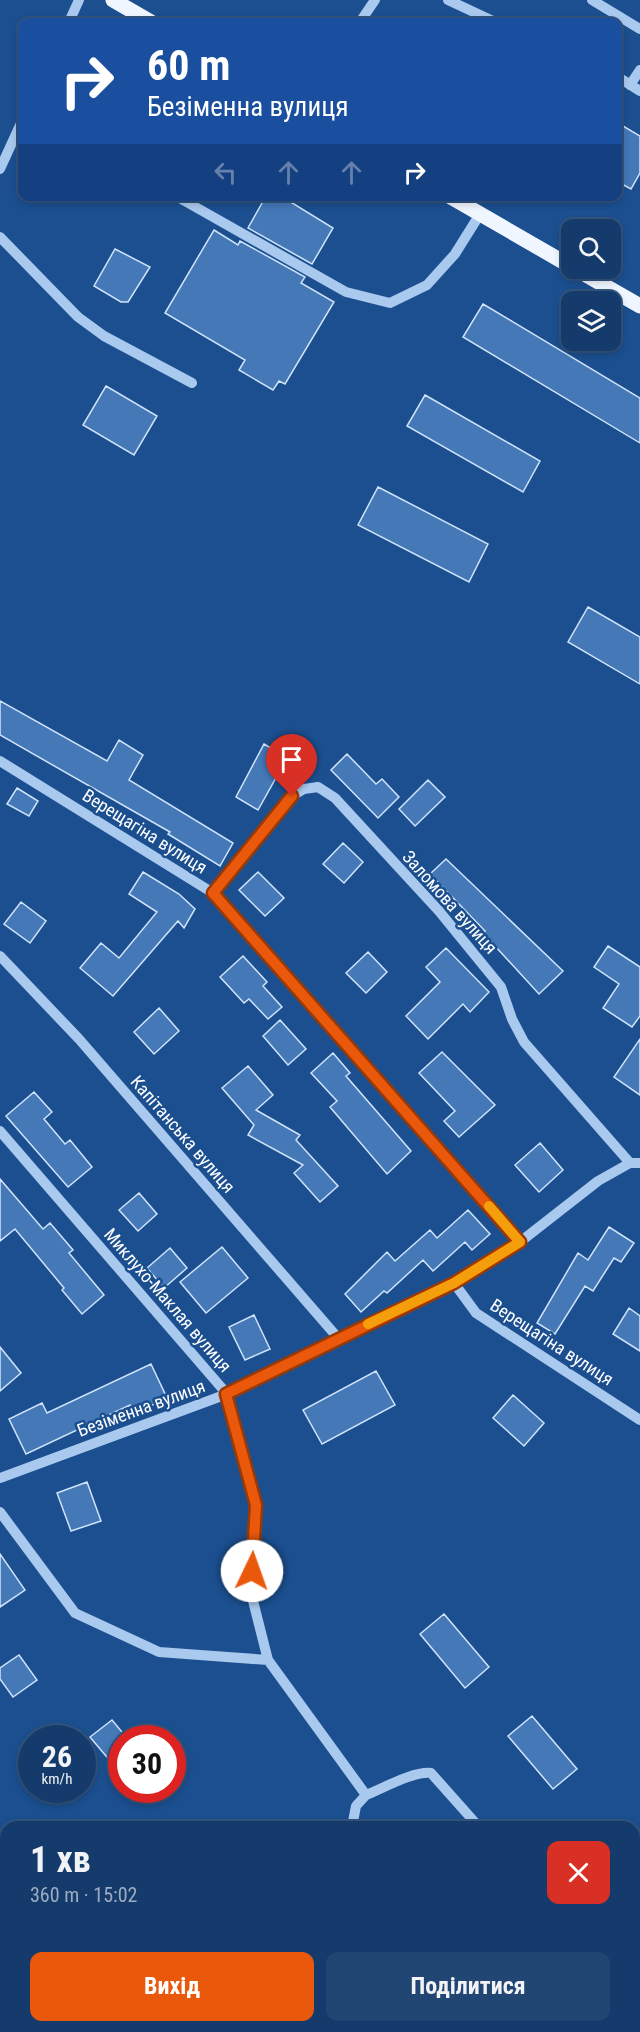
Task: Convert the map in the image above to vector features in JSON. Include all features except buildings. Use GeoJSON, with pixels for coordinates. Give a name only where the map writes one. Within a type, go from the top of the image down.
{"type":"FeatureCollection","features":[{"type":"Feature","properties":{"kind":"main road"},"geometry":{"type":"LineString","coordinates":[[113,0],[144,18]]}},
{"type":"Feature","properties":{"kind":"main road"},"geometry":{"type":"LineString","coordinates":[[458,201],[561,261]]}},
{"type":"Feature","properties":{"kind":"main road"},"geometry":{"type":"LineString","coordinates":[[592,279],[640,306]]}},
{"type":"Feature","properties":{"kind":"street"},"geometry":{"type":"LineString","coordinates":[[71,18],[80,0]]}},
{"type":"Feature","properties":{"kind":"street"},"geometry":{"type":"LineString","coordinates":[[363,18],[375,0]]}},
{"type":"Feature","properties":{"kind":"street"},"geometry":{"type":"LineString","coordinates":[[448,0],[486,18]]}},
{"type":"Feature","properties":{"kind":"street"},"geometry":{"type":"LineString","coordinates":[[592,0],[622,18]]}},
{"type":"Feature","properties":{"kind":"street"},"geometry":{"type":"LineString","coordinates":[[622,18],[640,29]]}},
{"type":"Feature","properties":{"kind":"street"},"geometry":{"type":"LineString","coordinates":[[630,85],[640,70]]}},
{"type":"Feature","properties":{"kind":"street"},"geometry":{"type":"LineString","coordinates":[[622,80],[640,91]]}},
{"type":"Feature","properties":{"kind":"street"},"geometry":{"type":"LineString","coordinates":[[0,169],[18,130]]}},
{"type":"Feature","properties":{"kind":"street"},"geometry":{"type":"LineString","coordinates":[[185,201],[346,292],[390,303],[427,285],[455,254],[480,214]]}},
{"type":"Feature","properties":{"kind":"street"},"geometry":{"type":"LineString","coordinates":[[0,237],[78,317],[104,336],[192,383]]}},
{"type":"Feature","properties":{"kind":"street","name":"Верещагіна вулиця"},"geometry":{"type":"LineString","coordinates":[[0,761],[213,893],[520,1242]]}},
{"type":"Feature","properties":{"kind":"street","name":"Заломова вулиця"},"geometry":{"type":"LineString","coordinates":[[213,893],[292,796],[304,789],[318,787],[335,798],[470,947],[501,987],[512,1019],[524,1042],[635,1163]]}},
{"type":"Feature","properties":{"kind":"street","name":"Капітанська вулиця"},"geometry":{"type":"LineString","coordinates":[[0,956],[79,1039],[338,1338]]}},
{"type":"Feature","properties":{"kind":"street","name":"Миклухо-Маклая вулиця"},"geometry":{"type":"LineString","coordinates":[[0,1131],[226,1394],[256,1505],[251,1593],[268,1660]]}},
{"type":"Feature","properties":{"kind":"street","name":"Безіменна вулиця"},"geometry":{"type":"LineString","coordinates":[[0,1478],[226,1394],[454,1283],[520,1242],[598,1181],[635,1163]]}},
{"type":"Feature","properties":{"kind":"street","name":"Верещагіна вулиця"},"geometry":{"type":"LineString","coordinates":[[454,1283],[476,1313],[640,1420]]}},
{"type":"Feature","properties":{"kind":"street"},"geometry":{"type":"LineString","coordinates":[[0,1512],[75,1612],[159,1652],[268,1660],[366,1795]]}},
{"type":"Feature","properties":{"kind":"street"},"geometry":{"type":"LineString","coordinates":[[353,1821],[356,1806],[366,1795],[414,1774],[431,1773],[474,1821]]}},
{"type":"Feature","properties":{"kind":"slow traffic"},"geometry":{"type":"LineString","coordinates":[[368,1324],[454,1283],[520,1242],[489,1206]]}},
{"type":"Feature","properties":{"kind":"route"},"geometry":{"type":"LineString","coordinates":[[252,1571],[256,1505],[226,1394],[454,1283],[520,1242],[213,893],[292,796]]}}]}
